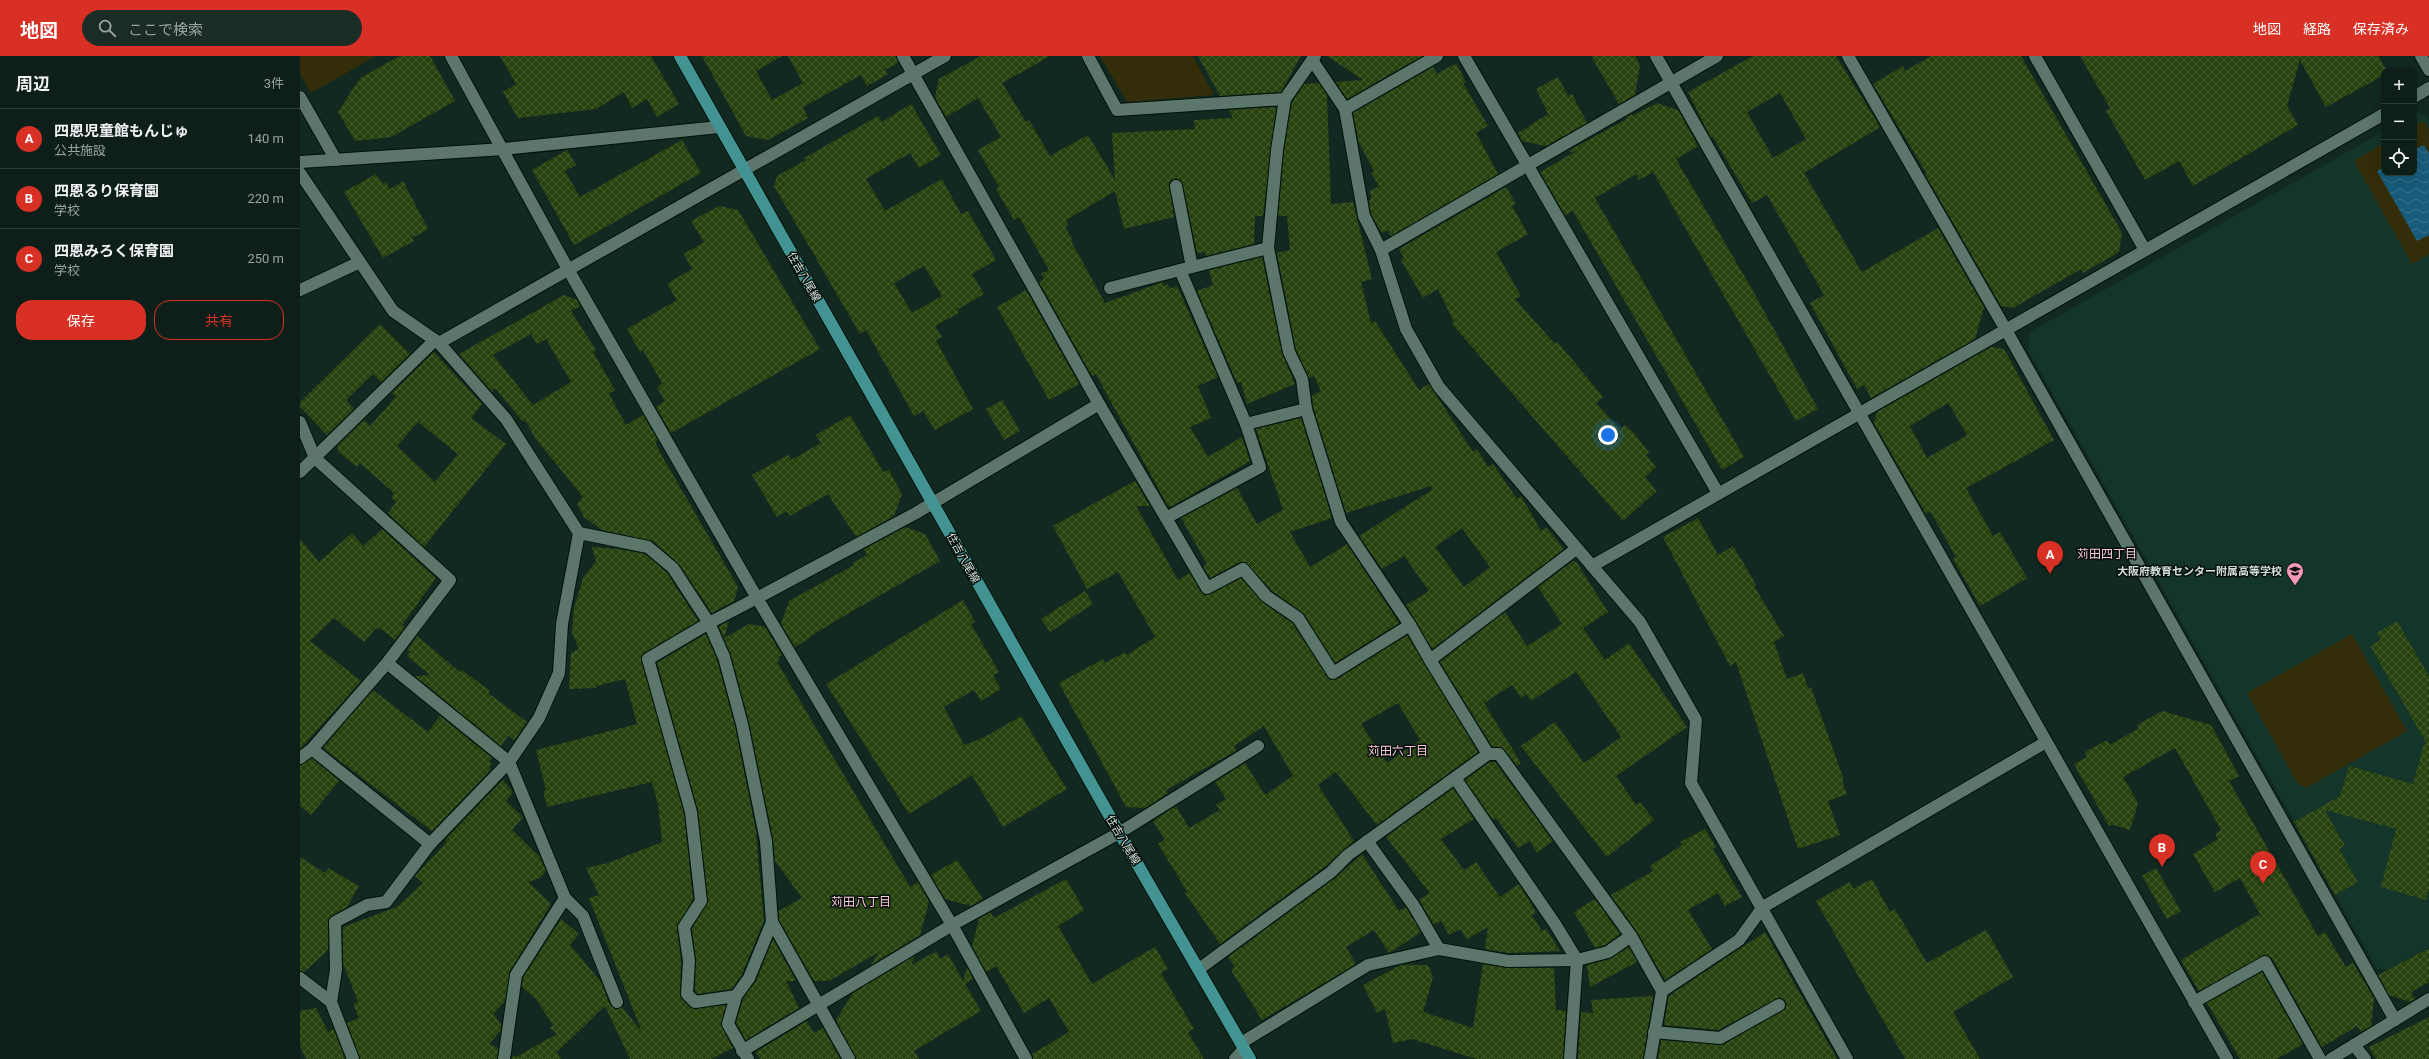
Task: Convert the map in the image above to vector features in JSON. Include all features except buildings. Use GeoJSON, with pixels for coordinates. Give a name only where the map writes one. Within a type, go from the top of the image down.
{"type":"FeatureCollection","features":[{"type":"Feature","properties":{"kind":"main road","name":"住吉八尾線"},"geometry":{"type":"LineString","coordinates":[[680,56],[1119,833],[1199,968],[1245,1050]]}},
{"type":"Feature","properties":{"kind":"street"},"geometry":{"type":"LineString","coordinates":[[451,56],[504,149],[569,271],[757,598],[952,925],[1026,1059]]}},
{"type":"Feature","properties":{"kind":"street"},"geometry":{"type":"LineString","coordinates":[[903,56],[1099,404],[1207,588],[1243,569],[1266,596],[1298,618],[1333,673],[1410,625]]}},
{"type":"Feature","properties":{"kind":"street"},"geometry":{"type":"LineString","coordinates":[[300,472],[437,341],[569,271],[945,56]]}},
{"type":"Feature","properties":{"kind":"street"},"geometry":{"type":"LineString","coordinates":[[1088,56],[1117,110],[1285,99]]}},
{"type":"Feature","properties":{"kind":"street"},"geometry":{"type":"LineString","coordinates":[[1345,109],[1437,56]]}},
{"type":"Feature","properties":{"kind":"street"},"geometry":{"type":"LineString","coordinates":[[1464,56],[1718,493]]}},
{"type":"Feature","properties":{"kind":"street"},"geometry":{"type":"LineString","coordinates":[[1656,56],[2227,1059]]}},
{"type":"Feature","properties":{"kind":"street"},"geometry":{"type":"LineString","coordinates":[[1381,250],[1717,56]]}},
{"type":"Feature","properties":{"kind":"street"},"geometry":{"type":"LineString","coordinates":[[1848,56],[2006,330],[2395,1020]]}},
{"type":"Feature","properties":{"kind":"street"},"geometry":{"type":"LineString","coordinates":[[2035,56],[2145,250]]}},
{"type":"Feature","properties":{"kind":"street"},"geometry":{"type":"LineString","coordinates":[[2421,56],[2429,70]]}},
{"type":"Feature","properties":{"kind":"street"},"geometry":{"type":"LineString","coordinates":[[1488,754],[1410,625],[1341,522],[1306,408],[1302,379],[1289,352],[1268,248],[1277,150],[1285,99],[1314,58],[1345,109],[1364,216],[1381,250],[1406,330],[1439,387],[1640,622],[1696,720],[1691,783],[1763,907],[1847,1059]]}},
{"type":"Feature","properties":{"kind":"street"},"geometry":{"type":"LineString","coordinates":[[2417,95],[2429,88]]}},
{"type":"Feature","properties":{"kind":"street"},"geometry":{"type":"LineString","coordinates":[[300,97],[336,160]]}},
{"type":"Feature","properties":{"kind":"street"},"geometry":{"type":"LineString","coordinates":[[1592,566],[2381,116]]}},
{"type":"Feature","properties":{"kind":"street"},"geometry":{"type":"LineString","coordinates":[[300,162],[504,149],[719,127]]}},
{"type":"Feature","properties":{"kind":"street"},"geometry":{"type":"LineString","coordinates":[[300,174],[393,311],[437,341],[506,419],[579,533],[562,624],[559,673],[539,718],[509,762],[430,844],[386,902],[367,905],[335,922],[336,970],[331,1002],[353,1059]]}},
{"type":"Feature","properties":{"kind":"street"},"geometry":{"type":"LineString","coordinates":[[1176,186],[1192,267]]}},
{"type":"Feature","properties":{"kind":"street"},"geometry":{"type":"LineString","coordinates":[[1110,288],[1268,248]]}},
{"type":"Feature","properties":{"kind":"street"},"geometry":{"type":"LineString","coordinates":[[300,290],[360,262]]}},
{"type":"Feature","properties":{"kind":"street"},"geometry":{"type":"LineString","coordinates":[[1166,518],[1260,467],[1246,424],[1180,270]]}},
{"type":"Feature","properties":{"kind":"street"},"geometry":{"type":"LineString","coordinates":[[736,996],[695,1002],[687,994],[689,961],[684,927],[701,901],[693,826],[691,812],[648,659],[709,623],[932,503],[1099,404]]}},
{"type":"Feature","properties":{"kind":"street"},"geometry":{"type":"LineString","coordinates":[[1246,424],[1306,408]]}},
{"type":"Feature","properties":{"kind":"street"},"geometry":{"type":"LineString","coordinates":[[300,422],[315,458],[450,580],[387,663],[312,749],[300,758]]}},
{"type":"Feature","properties":{"kind":"street"},"geometry":{"type":"LineString","coordinates":[[579,533],[648,547],[673,568],[709,623],[724,657],[748,756],[766,841],[772,922],[849,1059]]}},
{"type":"Feature","properties":{"kind":"street"},"geometry":{"type":"LineString","coordinates":[[1430,660],[1576,549]]}},
{"type":"Feature","properties":{"kind":"street"},"geometry":{"type":"LineString","coordinates":[[387,663],[509,762],[565,898],[583,916],[617,1002]]}},
{"type":"Feature","properties":{"kind":"street"},"geometry":{"type":"LineString","coordinates":[[1662,991],[1739,940],[1763,907],[2046,742]]}},
{"type":"Feature","properties":{"kind":"street"},"geometry":{"type":"LineString","coordinates":[[772,922],[749,978],[736,996],[728,1024],[745,1055],[819,1006],[952,925],[1119,833],[1258,746]]}},
{"type":"Feature","properties":{"kind":"street"},"geometry":{"type":"LineString","coordinates":[[312,749],[430,844]]}},
{"type":"Feature","properties":{"kind":"street"},"geometry":{"type":"LineString","coordinates":[[1199,968],[1331,872],[1348,854],[1488,754],[1499,754],[1630,936],[1662,991],[1650,1059]]}},
{"type":"Feature","properties":{"kind":"street"},"geometry":{"type":"LineString","coordinates":[[1455,778],[1555,924],[1577,960],[1570,1059]]}},
{"type":"Feature","properties":{"kind":"street"},"geometry":{"type":"LineString","coordinates":[[1367,841],[1414,906],[1439,950]]}},
{"type":"Feature","properties":{"kind":"street"},"geometry":{"type":"LineString","coordinates":[[504,1059],[516,975],[565,898]]}},
{"type":"Feature","properties":{"kind":"street"},"geometry":{"type":"LineString","coordinates":[[1234,1059],[1368,965],[1439,950],[1508,961],[1577,960],[1608,952],[1630,936]]}},
{"type":"Feature","properties":{"kind":"street"},"geometry":{"type":"LineString","coordinates":[[2194,1002],[2265,962],[2320,1059]]}},
{"type":"Feature","properties":{"kind":"street"},"geometry":{"type":"LineString","coordinates":[[300,978],[331,1002]]}},
{"type":"Feature","properties":{"kind":"street"},"geometry":{"type":"LineString","coordinates":[[2331,1059],[2429,999]]}},
{"type":"Feature","properties":{"kind":"street"},"geometry":{"type":"LineString","coordinates":[[1654,1032],[1720,1038],[1779,1005]]}},
{"type":"Feature","properties":{"kind":"street"},"geometry":{"type":"LineString","coordinates":[[2354,1045],[2365,1059]]}},
{"type":"Feature","properties":{"kind":"shaded area"},"geometry":{"type":"Polygon","coordinates":[[[300,56],[376,56],[311,93],[300,74],[300,56]]]}},
{"type":"Feature","properties":{"kind":"shaded area"},"geometry":{"type":"Polygon","coordinates":[[[1100,56],[1193,56],[1214,95],[1127,102],[1100,56]]]}},
{"type":"Feature","properties":{"kind":"shaded area","name":"大阪府教育センター附属高等学校"},"geometry":{"type":"Polygon","coordinates":[[[2417,113],[2426,115],[2429,120],[2429,947],[2388,970],[2377,969],[2028,350],[2030,332],[2381,133],[2381,176],[2417,176],[2417,113]]]}},
{"type":"Feature","properties":{"kind":"shaded area"},"geometry":{"type":"Polygon","coordinates":[[[2424,121],[2429,129],[2429,254],[2412,264],[2354,161],[2381,145],[2381,176],[2417,176],[2417,124],[2424,121]]]}},
{"type":"Feature","properties":{"kind":"shaded area"},"geometry":{"type":"Polygon","coordinates":[[[2352,634],[2407,731],[2306,788],[2298,784],[2247,693],[2352,634]]]}},
{"type":"Feature","properties":{"kind":"water"},"geometry":{"type":"Polygon","coordinates":[[[2424,145],[2429,153],[2429,235],[2417,241],[2377,171],[2381,169],[2381,176],[2417,176],[2417,148],[2424,145]]]}},
{"type":"Feature","properties":{"kind":"place","name":"四恩児童館もんじゅ"},"geometry":{"type":"Point","coordinates":[2050,574]}},
{"type":"Feature","properties":{"kind":"place","name":"大阪府教育センター附属高等学校"},"geometry":{"type":"Point","coordinates":[2295,586]}},
{"type":"Feature","properties":{"kind":"place","name":"四恩るり保育園"},"geometry":{"type":"Point","coordinates":[2162,867]}},
{"type":"Feature","properties":{"kind":"place","name":"四恩みろく保育園"},"geometry":{"type":"Point","coordinates":[2263,884]}},
{"type":"Feature","properties":{"kind":"district","name":"苅田四丁目"},"geometry":{"type":"Point","coordinates":[2107,554]}},
{"type":"Feature","properties":{"kind":"district","name":"苅田六丁目"},"geometry":{"type":"Point","coordinates":[1398,751]}},
{"type":"Feature","properties":{"kind":"district","name":"苅田八丁目"},"geometry":{"type":"Point","coordinates":[861,902]}}]}
